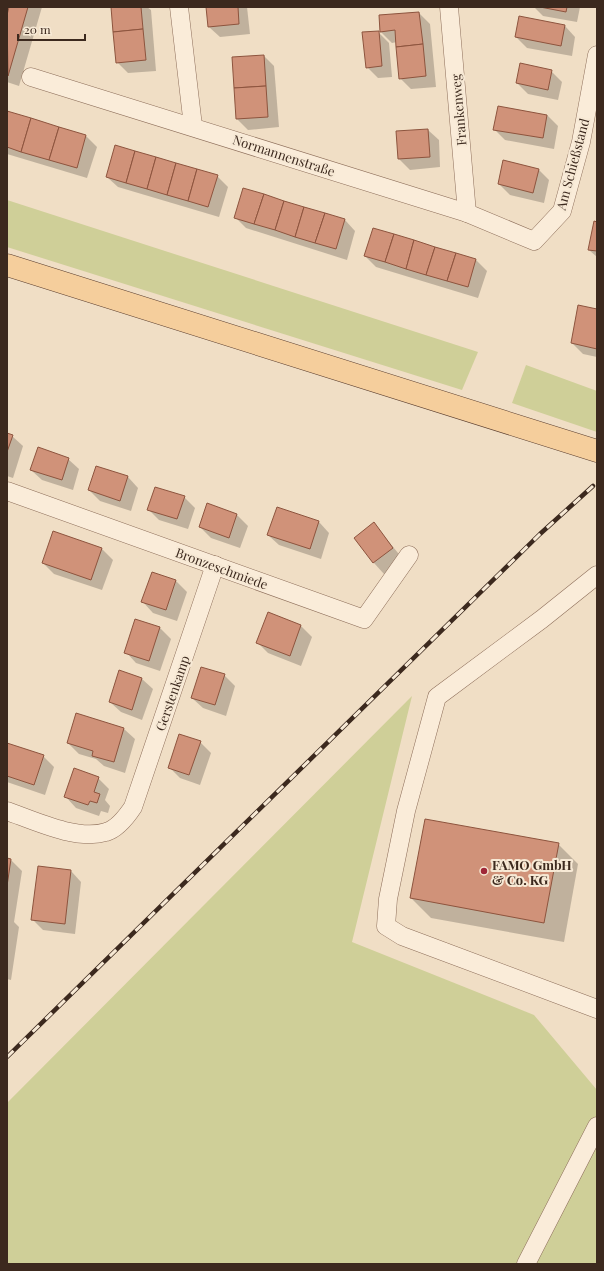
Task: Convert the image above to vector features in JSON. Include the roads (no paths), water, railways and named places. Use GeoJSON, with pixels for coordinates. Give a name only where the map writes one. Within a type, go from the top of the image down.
{"type":"FeatureCollection","features":[{"type":"Feature","properties":{"kind":"main road"},"geometry":{"type":"LineString","coordinates":[[7,265],[597,451]]}},
{"type":"Feature","properties":{"kind":"street"},"geometry":{"type":"LineString","coordinates":[[179,7],[193,126]]}},
{"type":"Feature","properties":{"kind":"street","name":"Frankenweg"},"geometry":{"type":"LineString","coordinates":[[449,7],[467,213]]}},
{"type":"Feature","properties":{"kind":"street","name":"Am Schießstand"},"geometry":{"type":"LineString","coordinates":[[534,241],[562,211],[581,142],[597,55]]}},
{"type":"Feature","properties":{"kind":"street","name":"Normannenstraße"},"geometry":{"type":"LineString","coordinates":[[31,77],[193,126],[467,213],[534,241]]}},
{"type":"Feature","properties":{"kind":"street","name":"Bronzeschmiede"},"geometry":{"type":"LineString","coordinates":[[7,491],[364,619],[409,555]]}},
{"type":"Feature","properties":{"kind":"street","name":"Gerstenkamp"},"geometry":{"type":"LineString","coordinates":[[7,811],[63,830],[88,834],[107,832],[125,818],[132,807],[215,565]]}},
{"type":"Feature","properties":{"kind":"street"},"geometry":{"type":"LineString","coordinates":[[597,575],[542,619],[437,697],[406,811],[388,899],[386,926],[402,936],[597,1009]]}},
{"type":"Feature","properties":{"kind":"street"},"geometry":{"type":"LineString","coordinates":[[526,1264],[597,1126]]}},
{"type":"Feature","properties":{"kind":"railway"},"geometry":{"type":"LineString","coordinates":[[7,1057],[540,534],[593,486]]}},
{"type":"Feature","properties":{"kind":"place","name":"FAMO GmbH & Co. KG"},"geometry":{"type":"Point","coordinates":[484,871]}}]}
